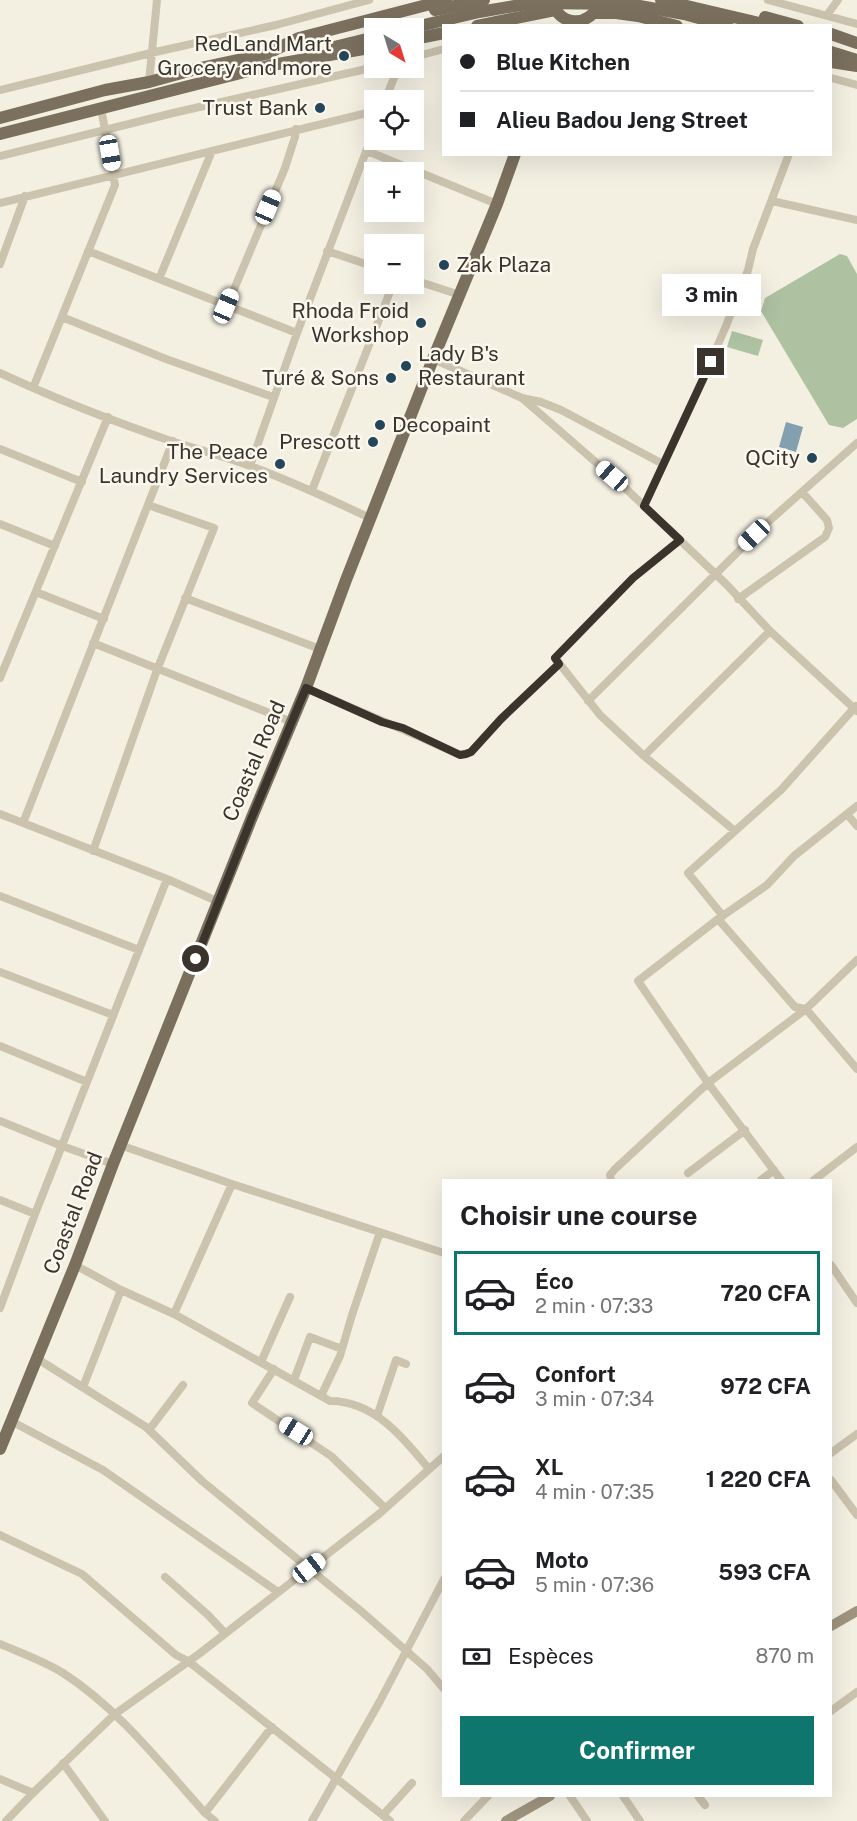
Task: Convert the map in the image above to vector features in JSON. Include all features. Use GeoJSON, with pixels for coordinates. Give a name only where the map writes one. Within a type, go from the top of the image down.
{"type":"FeatureCollection","features":[{"type":"Feature","properties":{"kind":"main road"},"geometry":{"type":"LineString","coordinates":[[269,60],[299,38],[446,0]]}},
{"type":"Feature","properties":{"kind":"main road"},"geometry":{"type":"LineString","coordinates":[[0,134],[269,60],[414,15],[484,0]]}},
{"type":"Feature","properties":{"kind":"main road"},"geometry":{"type":"LineString","coordinates":[[486,24],[521,16],[556,12],[565,19],[579,23],[594,13],[600,0]]}},
{"type":"Feature","properties":{"kind":"main road"},"geometry":{"type":"LineString","coordinates":[[661,0],[763,24]]}},
{"type":"Feature","properties":{"kind":"main road"},"geometry":{"type":"LineString","coordinates":[[693,0],[790,24]]}},
{"type":"Feature","properties":{"kind":"main road"},"geometry":{"type":"LineString","coordinates":[[424,25],[532,3],[629,4],[684,14],[721,24]]}},
{"type":"Feature","properties":{"kind":"main road"},"geometry":{"type":"LineString","coordinates":[[594,13],[638,16],[669,24]]}},
{"type":"Feature","properties":{"kind":"main road"},"geometry":{"type":"LineString","coordinates":[[521,16],[533,24]]}},
{"type":"Feature","properties":{"kind":"main road"},"geometry":{"type":"LineString","coordinates":[[424,37],[442,33]]}},
{"type":"Feature","properties":{"kind":"main road"},"geometry":{"type":"LineString","coordinates":[[832,34],[857,45]]}},
{"type":"Feature","properties":{"kind":"main road"},"geometry":{"type":"LineString","coordinates":[[269,60],[364,40]]}},
{"type":"Feature","properties":{"kind":"main road"},"geometry":{"type":"LineString","coordinates":[[832,40],[857,45]]}},
{"type":"Feature","properties":{"kind":"main road"},"geometry":{"type":"LineString","coordinates":[[0,118],[200,68],[364,48]]}},
{"type":"Feature","properties":{"kind":"main road"},"geometry":{"type":"LineString","coordinates":[[832,52],[857,60]]}},
{"type":"Feature","properties":{"kind":"main road"},"geometry":{"type":"LineString","coordinates":[[832,62],[857,66]]}},
{"type":"Feature","properties":{"kind":"main road","name":"Coastal Road"},"geometry":{"type":"LineString","coordinates":[[0,1449],[75,1264],[120,1145],[306,688],[370,518],[514,156]]}},
{"type":"Feature","properties":{"kind":"street"},"geometry":{"type":"LineString","coordinates":[[149,82],[157,0]]}},
{"type":"Feature","properties":{"kind":"street"},"geometry":{"type":"LineString","coordinates":[[0,90],[276,25],[369,0]]}},
{"type":"Feature","properties":{"kind":"street"},"geometry":{"type":"LineString","coordinates":[[827,15],[838,0]]}},
{"type":"Feature","properties":{"kind":"street"},"geometry":{"type":"LineString","coordinates":[[773,1],[857,24]]}},
{"type":"Feature","properties":{"kind":"street"},"geometry":{"type":"LineString","coordinates":[[424,54],[442,50]]}},
{"type":"Feature","properties":{"kind":"street"},"geometry":{"type":"LineString","coordinates":[[0,156],[364,70]]}},
{"type":"Feature","properties":{"kind":"street"},"geometry":{"type":"LineString","coordinates":[[832,78],[857,85]]}},
{"type":"Feature","properties":{"kind":"street"},"geometry":{"type":"LineString","coordinates":[[33,388],[115,185],[101,108]]}},
{"type":"Feature","properties":{"kind":"street"},"geometry":{"type":"LineString","coordinates":[[0,203],[364,114]]}},
{"type":"Feature","properties":{"kind":"street"},"geometry":{"type":"LineString","coordinates":[[226,306],[285,168],[296,129]]}},
{"type":"Feature","properties":{"kind":"street"},"geometry":{"type":"LineString","coordinates":[[159,279],[212,151]]}},
{"type":"Feature","properties":{"kind":"street"},"geometry":{"type":"LineString","coordinates":[[250,466],[327,251],[367,151],[497,204]]}},
{"type":"Feature","properties":{"kind":"street"},"geometry":{"type":"LineString","coordinates":[[644,506],[703,379],[754,261],[788,156]]}},
{"type":"Feature","properties":{"kind":"street"},"geometry":{"type":"LineString","coordinates":[[0,264],[25,196]]}},
{"type":"Feature","properties":{"kind":"street"},"geometry":{"type":"LineString","coordinates":[[772,201],[857,220]]}},
{"type":"Feature","properties":{"kind":"street"},"geometry":{"type":"LineString","coordinates":[[88,251],[297,333]]}},
{"type":"Feature","properties":{"kind":"street"},"geometry":{"type":"LineString","coordinates":[[327,251],[364,263]]}},
{"type":"Feature","properties":{"kind":"street"},"geometry":{"type":"LineString","coordinates":[[424,283],[460,295]]}},
{"type":"Feature","properties":{"kind":"street"},"geometry":{"type":"LineString","coordinates":[[312,490],[389,294]]}},
{"type":"Feature","properties":{"kind":"street"},"geometry":{"type":"LineString","coordinates":[[62,317],[166,359],[273,397]]}},
{"type":"Feature","properties":{"kind":"street"},"geometry":{"type":"LineString","coordinates":[[433,359],[522,398],[561,410],[663,464]]}},
{"type":"Feature","properties":{"kind":"street"},"geometry":{"type":"LineString","coordinates":[[0,373],[108,417],[312,490],[370,518]]}},
{"type":"Feature","properties":{"kind":"street"},"geometry":{"type":"LineString","coordinates":[[522,398],[644,506],[770,631],[856,708],[781,790],[688,873],[795,1007],[806,1009],[857,1070]]}},
{"type":"Feature","properties":{"kind":"street"},"geometry":{"type":"LineString","coordinates":[[0,678],[108,417]]}},
{"type":"Feature","properties":{"kind":"street"},"geometry":{"type":"LineString","coordinates":[[23,823],[173,441]]}},
{"type":"Feature","properties":{"kind":"street"},"geometry":{"type":"LineString","coordinates":[[588,701],[768,522],[857,443]]}},
{"type":"Feature","properties":{"kind":"street"},"geometry":{"type":"LineString","coordinates":[[0,449],[82,482]]}},
{"type":"Feature","properties":{"kind":"street"},"geometry":{"type":"LineString","coordinates":[[738,599],[825,537],[829,528],[827,520],[802,492]]}},
{"type":"Feature","properties":{"kind":"street"},"geometry":{"type":"LineString","coordinates":[[93,850],[157,670],[214,528],[148,505]]}},
{"type":"Feature","properties":{"kind":"street"},"geometry":{"type":"LineString","coordinates":[[0,524],[55,546]]}},
{"type":"Feature","properties":{"kind":"street"},"geometry":{"type":"LineString","coordinates":[[680,540],[633,578],[555,658],[600,715],[644,756],[735,831]]}},
{"type":"Feature","properties":{"kind":"street"},"geometry":{"type":"LineString","coordinates":[[36,592],[104,619]]}},
{"type":"Feature","properties":{"kind":"street"},"geometry":{"type":"LineString","coordinates":[[185,598],[320,650]]}},
{"type":"Feature","properties":{"kind":"street"},"geometry":{"type":"LineString","coordinates":[[644,756],[770,631]]}},
{"type":"Feature","properties":{"kind":"street"},"geometry":{"type":"LineString","coordinates":[[93,644],[292,722]]}},
{"type":"Feature","properties":{"kind":"street"},"geometry":{"type":"LineString","coordinates":[[306,688],[382,722],[403,728],[460,755],[471,752],[501,719],[559,664]]}},
{"type":"Feature","properties":{"kind":"street"},"geometry":{"type":"LineString","coordinates":[[780,1179],[708,1083],[638,981],[767,885],[794,856],[857,806]]}},
{"type":"Feature","properties":{"kind":"street"},"geometry":{"type":"LineString","coordinates":[[0,814],[167,879],[219,902]]}},
{"type":"Feature","properties":{"kind":"street"},"geometry":{"type":"LineString","coordinates":[[847,814],[857,826]]}},
{"type":"Feature","properties":{"kind":"street"},"geometry":{"type":"LineString","coordinates":[[0,1308],[167,879]]}},
{"type":"Feature","properties":{"kind":"street"},"geometry":{"type":"LineString","coordinates":[[0,898],[139,950]]}},
{"type":"Feature","properties":{"kind":"street"},"geometry":{"type":"LineString","coordinates":[[611,1179],[610,1175],[615,1169],[708,1083],[806,1009],[857,960]]}},
{"type":"Feature","properties":{"kind":"street"},"geometry":{"type":"LineString","coordinates":[[0,972],[113,1016]]}},
{"type":"Feature","properties":{"kind":"street"},"geometry":{"type":"LineString","coordinates":[[0,1047],[87,1082]]}},
{"type":"Feature","properties":{"kind":"street"},"geometry":{"type":"LineString","coordinates":[[0,1121],[113,1164]]}},
{"type":"Feature","properties":{"kind":"street"},"geometry":{"type":"LineString","coordinates":[[688,1173],[745,1130]]}},
{"type":"Feature","properties":{"kind":"street"},"geometry":{"type":"LineString","coordinates":[[120,1145],[232,1184],[442,1251]]}},
{"type":"Feature","properties":{"kind":"street"},"geometry":{"type":"LineString","coordinates":[[815,1179],[857,1147]]}},
{"type":"Feature","properties":{"kind":"street"},"geometry":{"type":"LineString","coordinates":[[762,1179],[774,1170]]}},
{"type":"Feature","properties":{"kind":"street"},"geometry":{"type":"LineString","coordinates":[[174,1314],[232,1184]]}},
{"type":"Feature","properties":{"kind":"street"},"geometry":{"type":"LineString","coordinates":[[0,1200],[35,1214]]}},
{"type":"Feature","properties":{"kind":"street"},"geometry":{"type":"LineString","coordinates":[[321,1396],[342,1349],[381,1232]]}},
{"type":"Feature","properties":{"kind":"street"},"geometry":{"type":"LineString","coordinates":[[75,1264],[121,1290],[174,1314],[330,1401],[343,1401],[373,1412],[406,1441],[429,1469]]}},
{"type":"Feature","properties":{"kind":"street"},"geometry":{"type":"LineString","coordinates":[[832,1266],[857,1303]]}},
{"type":"Feature","properties":{"kind":"street"},"geometry":{"type":"LineString","coordinates":[[83,1387],[121,1290]]}},
{"type":"Feature","properties":{"kind":"street"},"geometry":{"type":"LineString","coordinates":[[261,1362],[290,1297]]}},
{"type":"Feature","properties":{"kind":"street"},"geometry":{"type":"LineString","coordinates":[[294,1380],[310,1337],[342,1349]]}},
{"type":"Feature","properties":{"kind":"street"},"geometry":{"type":"LineString","coordinates":[[36,1358],[149,1430],[202,1480],[361,1611],[427,1669],[442,1687]]}},
{"type":"Feature","properties":{"kind":"street"},"geometry":{"type":"LineString","coordinates":[[377,1416],[396,1360],[406,1364]]}},
{"type":"Feature","properties":{"kind":"street"},"geometry":{"type":"LineString","coordinates":[[274,1369],[252,1403],[331,1456],[385,1508]]}},
{"type":"Feature","properties":{"kind":"street"},"geometry":{"type":"LineString","coordinates":[[149,1430],[183,1385]]}},
{"type":"Feature","properties":{"kind":"street"},"geometry":{"type":"LineString","coordinates":[[11,1421],[103,1470],[278,1592]]}},
{"type":"Feature","properties":{"kind":"street"},"geometry":{"type":"LineString","coordinates":[[832,1452],[857,1434]]}},
{"type":"Feature","properties":{"kind":"street"},"geometry":{"type":"LineString","coordinates":[[832,1441],[838,1448]]}},
{"type":"Feature","properties":{"kind":"street"},"geometry":{"type":"LineString","coordinates":[[6,1821],[115,1714],[309,1568],[385,1508],[442,1458]]}},
{"type":"Feature","properties":{"kind":"street"},"geometry":{"type":"LineString","coordinates":[[832,1481],[857,1515]]}},
{"type":"Feature","properties":{"kind":"street"},"geometry":{"type":"LineString","coordinates":[[0,1535],[82,1574],[176,1655],[188,1661],[390,1821]]}},
{"type":"Feature","properties":{"kind":"street"},"geometry":{"type":"LineString","coordinates":[[165,1577],[225,1633]]}},
{"type":"Feature","properties":{"kind":"street"},"geometry":{"type":"LineString","coordinates":[[312,1821],[407,1652],[442,1583]]}},
{"type":"Feature","properties":{"kind":"street"},"geometry":{"type":"LineString","coordinates":[[832,1625],[857,1611]]}},
{"type":"Feature","properties":{"kind":"street"},"geometry":{"type":"LineString","coordinates":[[0,1644],[61,1672],[115,1714],[214,1821]]}},
{"type":"Feature","properties":{"kind":"street"},"geometry":{"type":"LineString","coordinates":[[832,1710],[857,1692]]}},
{"type":"Feature","properties":{"kind":"street"},"geometry":{"type":"LineString","coordinates":[[205,1813],[272,1727]]}},
{"type":"Feature","properties":{"kind":"street"},"geometry":{"type":"LineString","coordinates":[[63,1763],[105,1821]]}},
{"type":"Feature","properties":{"kind":"street"},"geometry":{"type":"LineString","coordinates":[[0,1779],[33,1793]]}},
{"type":"Feature","properties":{"kind":"street"},"geometry":{"type":"LineString","coordinates":[[383,1815],[412,1782]]}},
{"type":"Feature","properties":{"kind":"street"},"geometry":{"type":"LineString","coordinates":[[464,1821],[487,1797]]}},
{"type":"Feature","properties":{"kind":"street"},"geometry":{"type":"LineString","coordinates":[[506,1821],[548,1797]]}},
{"type":"Feature","properties":{"kind":"street"},"geometry":{"type":"LineString","coordinates":[[571,1797],[587,1821]]}},
{"type":"Feature","properties":{"kind":"street"},"geometry":{"type":"LineString","coordinates":[[624,1797],[640,1821]]}},
{"type":"Feature","properties":{"kind":"street"},"geometry":{"type":"LineString","coordinates":[[699,1797],[705,1806]]}},
{"type":"Feature","properties":{"kind":"green space"},"geometry":{"type":"Polygon","coordinates":[[[840,254],[847,256],[857,274],[857,419],[843,428],[829,425],[761,311],[765,298],[840,254]]]}},
{"type":"Feature","properties":{"kind":"green space"},"geometry":{"type":"Polygon","coordinates":[[[732,331],[763,340],[758,356],[727,347],[732,331]]]}},
{"type":"Feature","properties":{"kind":"water"},"geometry":{"type":"Polygon","coordinates":[[[786,422],[803,427],[796,452],[779,447],[786,422]]]}},
{"type":"Feature","properties":{"kind":"place","name":"RedLand Mart Grocery and more"},"geometry":{"type":"Point","coordinates":[344,56]}},
{"type":"Feature","properties":{"kind":"place","name":"Trust Bank"},"geometry":{"type":"Point","coordinates":[320,108]}},
{"type":"Feature","properties":{"kind":"place","name":"Zak Plaza"},"geometry":{"type":"Point","coordinates":[444,265]}},
{"type":"Feature","properties":{"kind":"place","name":"Rhoda Froid Workshop"},"geometry":{"type":"Point","coordinates":[421,323]}},
{"type":"Feature","properties":{"kind":"place","name":"Lady B's Restaurant"},"geometry":{"type":"Point","coordinates":[406,366]}},
{"type":"Feature","properties":{"kind":"place","name":"Turé & Sons"},"geometry":{"type":"Point","coordinates":[391,378]}},
{"type":"Feature","properties":{"kind":"place","name":"Decopaint"},"geometry":{"type":"Point","coordinates":[380,425]}},
{"type":"Feature","properties":{"kind":"place","name":"Prescott"},"geometry":{"type":"Point","coordinates":[373,442]}},
{"type":"Feature","properties":{"kind":"place","name":"QCity"},"geometry":{"type":"Point","coordinates":[812,458]}},
{"type":"Feature","properties":{"kind":"place","name":"The Peace Laundry Services"},"geometry":{"type":"Point","coordinates":[280,464]}},
{"type":"Feature","properties":{"kind":"route"},"geometry":{"type":"LineString","coordinates":[[196,959],[306,688],[382,722],[403,728],[460,755],[471,752],[501,719],[559,664],[555,658],[633,578],[680,540],[644,506],[711,362]]}}]}
